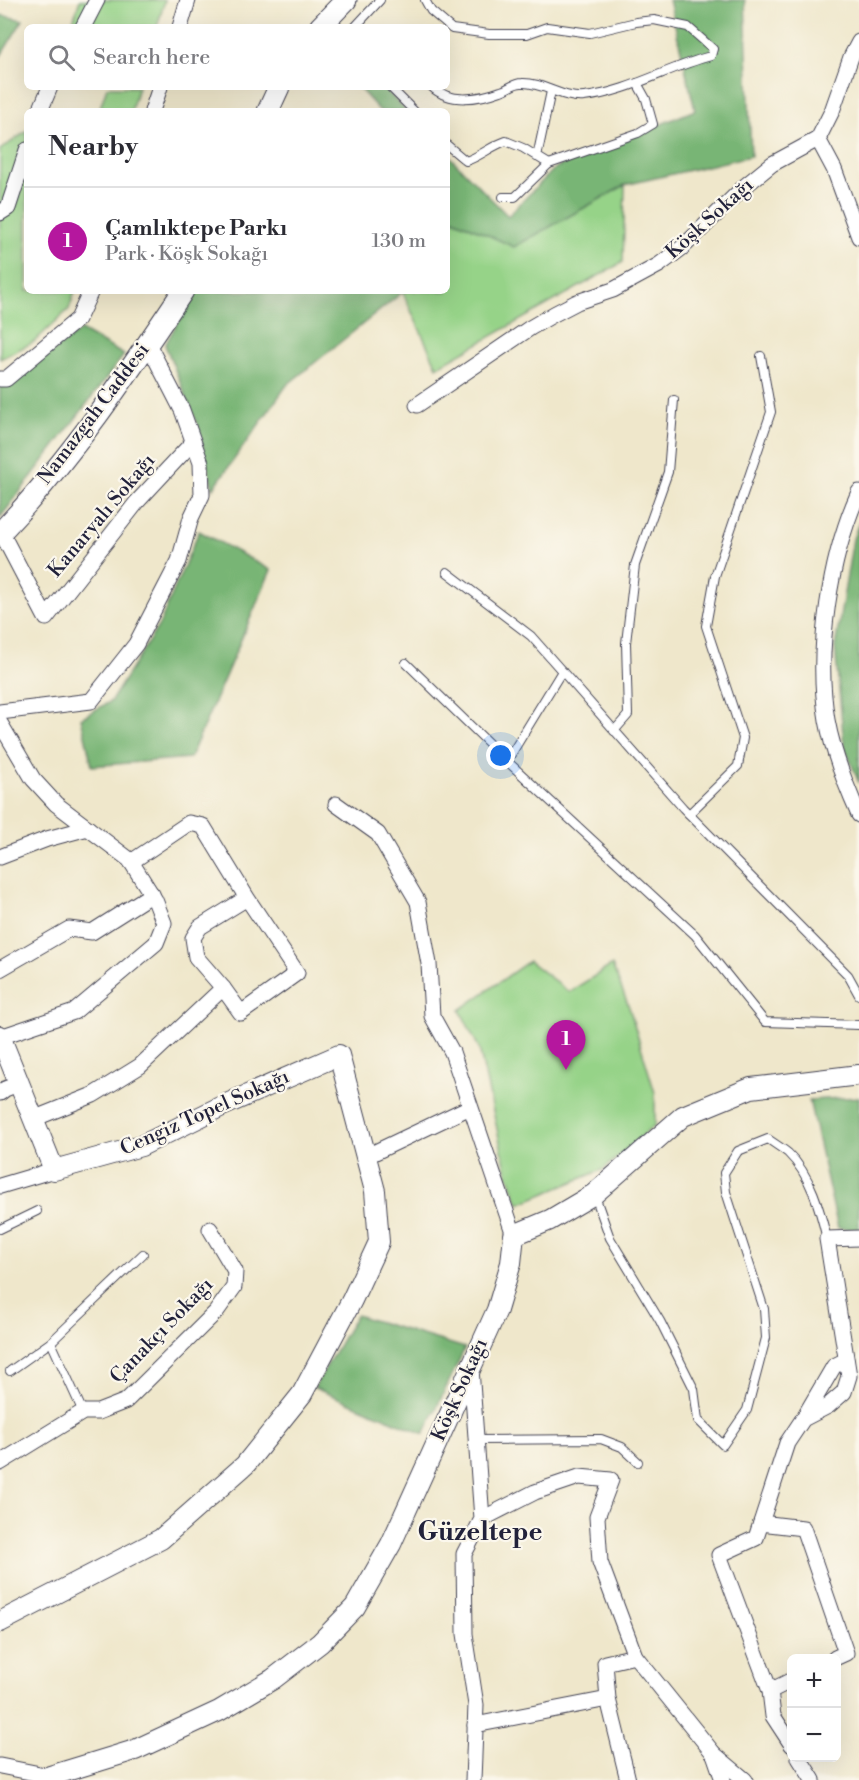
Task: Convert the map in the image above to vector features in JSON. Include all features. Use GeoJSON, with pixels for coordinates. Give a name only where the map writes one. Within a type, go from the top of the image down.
{"type":"FeatureCollection","features":[{"type":"Feature","properties":{"kind":"main road"},"geometry":{"type":"LineString","coordinates":[[323,24],[346,0]]}},
{"type":"Feature","properties":{"kind":"main road"},"geometry":{"type":"LineString","coordinates":[[269,108],[278,90]]}},
{"type":"Feature","properties":{"kind":"main road","name":"Namazgah Caddesi"},"geometry":{"type":"LineString","coordinates":[[0,532],[68,453],[148,344],[181,294]]}},
{"type":"Feature","properties":{"kind":"street"},"geometry":{"type":"LineString","coordinates":[[84,24],[97,0]]}},
{"type":"Feature","properties":{"kind":"street"},"geometry":{"type":"LineString","coordinates":[[181,24],[188,0]]}},
{"type":"Feature","properties":{"kind":"street"},"geometry":{"type":"LineString","coordinates":[[859,42],[851,57],[832,111],[818,139],[834,169],[859,237]]}},
{"type":"Feature","properties":{"kind":"street"},"geometry":{"type":"LineString","coordinates":[[41,108],[49,90]]}},
{"type":"Feature","properties":{"kind":"street"},"geometry":{"type":"LineString","coordinates":[[153,108],[159,90]]}},
{"type":"Feature","properties":{"kind":"street","name":"Köşk Sokağı"},"geometry":{"type":"LineString","coordinates":[[417,405],[554,314],[577,302],[613,290],[659,265],[683,247],[745,186],[772,164],[818,139]]}},
{"type":"Feature","properties":{"kind":"street"},"geometry":{"type":"LineString","coordinates":[[0,213],[8,208],[24,159]]}},
{"type":"Feature","properties":{"kind":"street"},"geometry":{"type":"LineString","coordinates":[[0,379],[6,379],[78,319],[90,294]]}},
{"type":"Feature","properties":{"kind":"street"},"geometry":{"type":"LineString","coordinates":[[0,712],[91,700],[136,644],[179,561],[191,518],[202,495],[201,463],[182,410],[148,344]]}},
{"type":"Feature","properties":{"kind":"street","name":"Kanaryalı Sokağı"},"geometry":{"type":"LineString","coordinates":[[0,532],[46,618],[137,502],[193,442]]}},
{"type":"Feature","properties":{"kind":"street"},"geometry":{"type":"LineString","coordinates":[[859,492],[835,561],[825,645],[824,687],[827,719],[835,756],[859,815]]}},
{"type":"Feature","properties":{"kind":"street"},"geometry":{"type":"LineString","coordinates":[[0,723],[33,779],[56,804],[131,862],[152,894],[164,923],[156,943],[74,1012],[0,1036],[54,1170]]}},
{"type":"Feature","properties":{"kind":"street","name":"Köşk Sokağı"},"geometry":{"type":"LineString","coordinates":[[0,1766],[50,1778],[135,1750],[219,1711],[273,1678],[320,1643],[355,1607],[391,1544],[497,1310],[511,1263],[514,1235],[453,1052],[432,1016],[429,964],[418,902],[378,834],[336,804]]}},
{"type":"Feature","properties":{"kind":"street"},"geometry":{"type":"LineString","coordinates":[[131,862],[189,823],[203,826],[297,973],[240,1013],[223,988],[196,957],[193,938],[200,927],[247,898]]}},
{"type":"Feature","properties":{"kind":"street"},"geometry":{"type":"LineString","coordinates":[[0,857],[46,839],[88,828]]}},
{"type":"Feature","properties":{"kind":"street"},"geometry":{"type":"LineString","coordinates":[[0,969],[69,929],[92,932],[152,894]]}},
{"type":"Feature","properties":{"kind":"street"},"geometry":{"type":"LineString","coordinates":[[33,1119],[93,1095],[140,1066],[223,988]]}},
{"type":"Feature","properties":{"kind":"street","name":"Cengiz Topel Sokağı"},"geometry":{"type":"LineString","coordinates":[[0,1186],[141,1146],[222,1106],[339,1055],[359,1136],[367,1156]]}},
{"type":"Feature","properties":{"kind":"street"},"geometry":{"type":"LineString","coordinates":[[514,1235],[550,1220],[594,1194],[683,1116],[752,1088],[859,1075]]}},
{"type":"Feature","properties":{"kind":"street"},"geometry":{"type":"LineString","coordinates":[[0,1093],[18,1084]]}},
{"type":"Feature","properties":{"kind":"street"},"geometry":{"type":"LineString","coordinates":[[0,1622],[161,1539],[245,1465],[302,1394],[352,1300],[379,1242],[375,1191],[367,1156],[470,1107]]}},
{"type":"Feature","properties":{"kind":"street","name":"Çanakçı Sokağı"},"geometry":{"type":"LineString","coordinates":[[0,1463],[83,1412],[98,1412],[126,1401],[216,1312],[234,1287],[235,1271],[210,1229]]}},
{"type":"Feature","properties":{"kind":"street"},"geometry":{"type":"LineString","coordinates":[[803,1419],[828,1406],[844,1392],[849,1376],[827,1239],[859,1238]]}},
{"type":"Feature","properties":{"kind":"street"},"geometry":{"type":"LineString","coordinates":[[787,1737],[773,1716],[770,1691],[719,1555],[756,1538],[787,1443],[834,1366],[846,1360]]}},
{"type":"Feature","properties":{"kind":"street"},"geometry":{"type":"LineString","coordinates":[[471,1365],[482,1519],[464,1554],[465,1634],[476,1705],[472,1780]]}},
{"type":"Feature","properties":{"kind":"street"},"geometry":{"type":"LineString","coordinates":[[482,1519],[535,1492],[579,1477],[611,1480],[597,1517],[600,1563],[635,1656],[714,1754],[745,1780]]}},
{"type":"Feature","properties":{"kind":"street"},"geometry":{"type":"LineString","coordinates":[[761,1523],[803,1528],[846,1653],[841,1656]]}},
{"type":"Feature","properties":{"kind":"street"},"geometry":{"type":"LineString","coordinates":[[628,1780],[608,1699],[605,1663],[635,1656]]}},
{"type":"Feature","properties":{"kind":"street"},"geometry":{"type":"LineString","coordinates":[[770,1691],[787,1682]]}},
{"type":"Feature","properties":{"kind":"street"},"geometry":{"type":"LineString","coordinates":[[475,1725],[608,1699]]}},
{"type":"Feature","properties":{"kind":"street"},"geometry":{"type":"LineString","coordinates":[[714,1754],[723,1780]]}},
{"type":"Feature","properties":{"kind":"street"},"geometry":{"type":"LineString","coordinates":[[802,1762],[813,1780]]}},
{"type":"Feature","properties":{"kind":"lane"},"geometry":{"type":"LineString","coordinates":[[358,24],[380,0]]}},
{"type":"Feature","properties":{"kind":"lane"},"geometry":{"type":"LineString","coordinates":[[425,0],[431,11],[446,24]]}},
{"type":"Feature","properties":{"kind":"lane"},"geometry":{"type":"LineString","coordinates":[[435,90],[440,94],[459,99],[502,91],[514,84],[524,83],[582,98],[637,84],[667,70],[711,57],[713,49],[688,27],[654,20],[590,33],[547,27],[527,34],[489,34],[450,27]]}},
{"type":"Feature","properties":{"kind":"lane"},"geometry":{"type":"LineString","coordinates":[[503,197],[515,197],[549,164],[638,133],[653,124],[646,99],[637,84]]}},
{"type":"Feature","properties":{"kind":"lane"},"geometry":{"type":"LineString","coordinates":[[393,90],[411,108]]}},
{"type":"Feature","properties":{"kind":"lane"},"geometry":{"type":"LineString","coordinates":[[537,157],[550,91]]}},
{"type":"Feature","properties":{"kind":"lane"},"geometry":{"type":"LineString","coordinates":[[450,148],[466,161],[506,141],[549,164]]}},
{"type":"Feature","properties":{"kind":"lane"},"geometry":{"type":"LineString","coordinates":[[689,814],[738,766],[743,738],[706,626],[716,576],[771,412],[761,356]]}},
{"type":"Feature","properties":{"kind":"lane"},"geometry":{"type":"LineString","coordinates":[[614,730],[628,715],[626,643],[635,565],[668,472],[674,400]]}},
{"type":"Feature","properties":{"kind":"lane"},"geometry":{"type":"LineString","coordinates":[[447,572],[531,636],[689,814],[848,975],[859,995]]}},
{"type":"Feature","properties":{"kind":"lane"},"geometry":{"type":"LineString","coordinates":[[406,663],[507,761],[695,935],[765,1022],[859,1025]]}},
{"type":"Feature","properties":{"kind":"lane"},"geometry":{"type":"LineString","coordinates":[[507,761],[562,671]]}},
{"type":"Feature","properties":{"kind":"lane"},"geometry":{"type":"LineString","coordinates":[[594,1194],[610,1238],[660,1321],[694,1389],[698,1420],[723,1445],[747,1410],[766,1338],[764,1309],[726,1192],[724,1173],[738,1151],[768,1139],[788,1154],[806,1176],[820,1212],[827,1239]]}},
{"type":"Feature","properties":{"kind":"lane"},"geometry":{"type":"LineString","coordinates":[[0,1229],[37,1211]]}},
{"type":"Feature","properties":{"kind":"lane"},"geometry":{"type":"LineString","coordinates":[[10,1371],[51,1342],[143,1254]]}},
{"type":"Feature","properties":{"kind":"lane"},"geometry":{"type":"LineString","coordinates":[[51,1342],[83,1412]]}},
{"type":"Feature","properties":{"kind":"lane"},"geometry":{"type":"LineString","coordinates":[[476,1440],[601,1439],[622,1447],[638,1462]]}},
{"type":"Feature","properties":{"kind":"green space"},"geometry":{"type":"Polygon","coordinates":[[[80,0],[165,0],[158,24],[72,24],[80,0]]]}},
{"type":"Feature","properties":{"kind":"green space"},"geometry":{"type":"Polygon","coordinates":[[[669,0],[745,0],[751,156],[625,185],[514,247],[450,217],[450,157],[508,216],[555,168],[695,110],[669,0]]]}},
{"type":"Feature","properties":{"kind":"green space"},"geometry":{"type":"Polygon","coordinates":[[[0,15],[23,20],[0,57],[0,15]]]}},
{"type":"Feature","properties":{"kind":"green space"},"geometry":{"type":"Polygon","coordinates":[[[106,90],[137,90],[132,108],[100,108],[106,90]]]}},
{"type":"Feature","properties":{"kind":"green space"},"geometry":{"type":"Polygon","coordinates":[[[361,90],[386,90],[403,108],[377,108],[361,90]]]}},
{"type":"Feature","properties":{"kind":"green space"},"geometry":{"type":"Polygon","coordinates":[[[24,133],[24,294],[74,294],[69,309],[34,342],[0,359],[0,150],[24,133]]]}},
{"type":"Feature","properties":{"kind":"green space"},"geometry":{"type":"Polygon","coordinates":[[[625,185],[623,262],[437,367],[403,294],[450,294],[450,217],[514,247],[625,185]]]}},
{"type":"Feature","properties":{"kind":"green space"},"geometry":{"type":"Polygon","coordinates":[[[193,294],[400,294],[287,385],[213,489],[198,426],[165,345],[193,294]]]}},
{"type":"Feature","properties":{"kind":"green space"},"geometry":{"type":"Polygon","coordinates":[[[81,330],[124,355],[0,518],[0,386],[8,385],[81,330]]]}},
{"type":"Feature","properties":{"kind":"green space"},"geometry":{"type":"Polygon","coordinates":[[[859,522],[859,783],[844,745],[835,647],[853,539],[859,522]]]}},
{"type":"Feature","properties":{"kind":"green space"},"geometry":{"type":"Polygon","coordinates":[[[199,531],[271,570],[190,758],[92,766],[81,718],[111,701],[159,625],[199,531]]]}},
{"type":"Feature","properties":{"kind":"green space"},"geometry":{"type":"Polygon","coordinates":[[[529,961],[569,992],[612,965],[629,1007],[655,1093],[655,1125],[604,1169],[519,1204],[506,1169],[479,1048],[460,1010],[529,961]]]}},
{"type":"Feature","properties":{"kind":"green space"},"geometry":{"type":"Polygon","coordinates":[[[859,1097],[859,1230],[838,1228],[809,1100],[859,1097]]]}},
{"type":"Feature","properties":{"kind":"green space"},"geometry":{"type":"Polygon","coordinates":[[[356,1315],[465,1348],[424,1434],[314,1388],[356,1315]]]}},
{"type":"Feature","properties":{"kind":"place","name":"Çamlıktepe Parkı"},"geometry":{"type":"Point","coordinates":[566,1070]}},
{"type":"Feature","properties":{"kind":"district","name":"Güzeltepe"},"geometry":{"type":"Point","coordinates":[480,1532]}}]}
